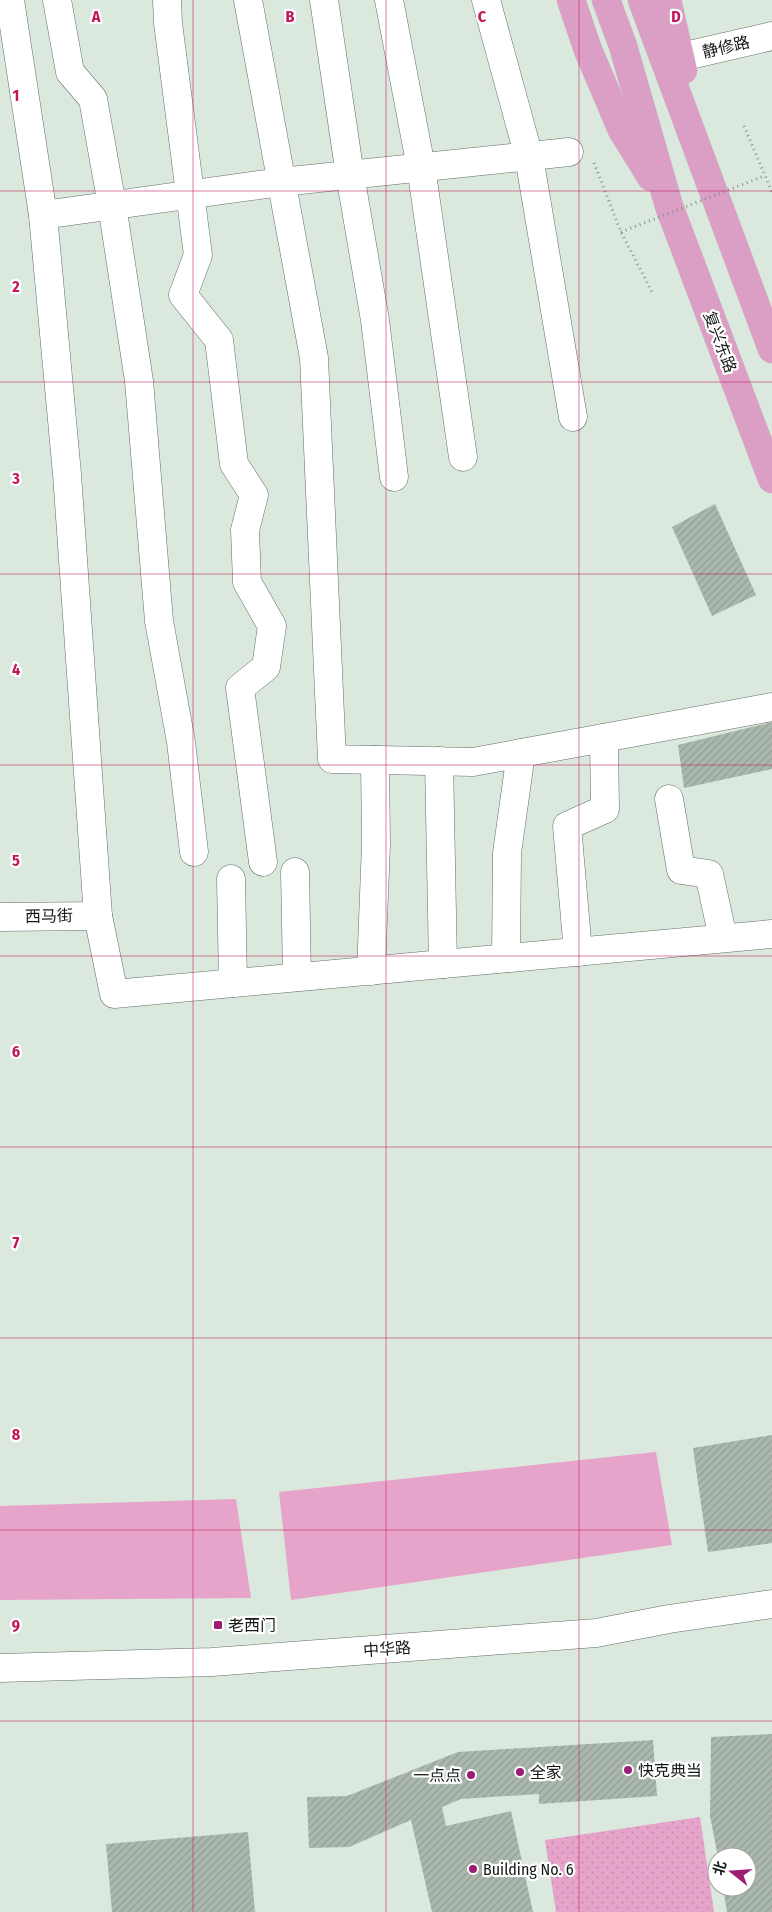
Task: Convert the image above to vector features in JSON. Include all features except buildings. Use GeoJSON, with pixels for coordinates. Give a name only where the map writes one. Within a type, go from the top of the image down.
{"type":"FeatureCollection","features":[{"type":"Feature","properties":{"kind":"main road","name":"复兴东路"},"geometry":{"type":"LineString","coordinates":[[571,0],[588,50],[622,130],[669,206]]}},
{"type":"Feature","properties":{"kind":"main road","name":"复兴东路"},"geometry":{"type":"LineString","coordinates":[[606,0],[623,46],[669,206],[772,479]]}},
{"type":"Feature","properties":{"kind":"main road"},"geometry":{"type":"LineString","coordinates":[[642,0],[772,349]]}},
{"type":"Feature","properties":{"kind":"main road"},"geometry":{"type":"LineString","coordinates":[[666,0],[712,188]]}},
{"type":"Feature","properties":{"kind":"street"},"geometry":{"type":"LineString","coordinates":[[10,0],[42,215],[67,474],[98,916],[114,994],[772,934]]}},
{"type":"Feature","properties":{"kind":"street"},"geometry":{"type":"LineString","coordinates":[[57,0],[70,72],[93,99],[112,205],[139,381],[159,621],[180,742],[194,852]]}},
{"type":"Feature","properties":{"kind":"street"},"geometry":{"type":"LineString","coordinates":[[167,0],[168,23],[198,255],[183,295],[219,340],[234,464],[254,495],[245,530],[247,582],[272,626],[266,667],[240,688],[263,862]]}},
{"type":"Feature","properties":{"kind":"street"},"geometry":{"type":"LineString","coordinates":[[248,0],[314,358],[332,759],[473,762],[772,707]]}},
{"type":"Feature","properties":{"kind":"street"},"geometry":{"type":"LineString","coordinates":[[324,0],[350,175],[375,320],[394,477]]}},
{"type":"Feature","properties":{"kind":"street"},"geometry":{"type":"LineString","coordinates":[[390,0],[420,168],[463,457]]}},
{"type":"Feature","properties":{"kind":"street"},"geometry":{"type":"LineString","coordinates":[[486,0],[529,156],[573,417]]}},
{"type":"Feature","properties":{"kind":"street"},"geometry":{"type":"LineString","coordinates":[[558,0],[588,50]]}},
{"type":"Feature","properties":{"kind":"street","name":"静修路"},"geometry":{"type":"LineString","coordinates":[[680,58],[772,36]]}},
{"type":"Feature","properties":{"kind":"street"},"geometry":{"type":"LineString","coordinates":[[42,215],[281,182],[569,152]]}},
{"type":"Feature","properties":{"kind":"street"},"geometry":{"type":"LineString","coordinates":[[578,952],[567,826],[606,809],[604,738]]}},
{"type":"Feature","properties":{"kind":"street"},"geometry":{"type":"LineString","coordinates":[[506,958],[507,853],[521,753]]}},
{"type":"Feature","properties":{"kind":"street"},"geometry":{"type":"LineString","coordinates":[[371,971],[376,844],[375,760]]}},
{"type":"Feature","properties":{"kind":"street"},"geometry":{"type":"LineString","coordinates":[[439,761],[443,964]]}},
{"type":"Feature","properties":{"kind":"street"},"geometry":{"type":"LineString","coordinates":[[669,799],[681,870],[709,874],[724,938]]}},
{"type":"Feature","properties":{"kind":"street"},"geometry":{"type":"LineString","coordinates":[[296,872],[297,977]]}},
{"type":"Feature","properties":{"kind":"street"},"geometry":{"type":"LineString","coordinates":[[231,879],[233,983]]}},
{"type":"Feature","properties":{"kind":"street","name":"西马街"},"geometry":{"type":"LineString","coordinates":[[0,917],[98,916]]}},
{"type":"Feature","properties":{"kind":"street","name":"中华路"},"geometry":{"type":"LineString","coordinates":[[0,1668],[212,1662],[596,1633],[669,1619],[772,1604]]}},
{"type":"Feature","properties":{"kind":"path"},"geometry":{"type":"LineString","coordinates":[[744,126],[772,192]]}},
{"type":"Feature","properties":{"kind":"path"},"geometry":{"type":"LineString","coordinates":[[621,232],[764,176]]}},
{"type":"Feature","properties":{"kind":"path"},"geometry":{"type":"LineString","coordinates":[[601,178],[621,232],[652,292]]}},
{"type":"Feature","properties":{"kind":"shaded area"},"geometry":{"type":"Polygon","coordinates":[[[656,1452],[672,1545],[291,1600],[279,1492],[656,1452]]]}},
{"type":"Feature","properties":{"kind":"shaded area"},"geometry":{"type":"Polygon","coordinates":[[[236,1499],[251,1598],[0,1600],[0,1506],[236,1499]]]}},
{"type":"Feature","properties":{"kind":"shaded area"},"geometry":{"type":"Polygon","coordinates":[[[700,1817],[707,1864],[707,1897],[712,1897],[714,1912],[556,1912],[545,1840],[700,1817]]]}},
{"type":"Feature","properties":{"kind":"place","name":"老西门"},"geometry":{"type":"Point","coordinates":[218,1625]}},
{"type":"Feature","properties":{"kind":"place","name":"快克典当"},"geometry":{"type":"Point","coordinates":[628,1770]}},
{"type":"Feature","properties":{"kind":"place","name":"全家"},"geometry":{"type":"Point","coordinates":[520,1772]}},
{"type":"Feature","properties":{"kind":"place","name":"一点点"},"geometry":{"type":"Point","coordinates":[471,1775]}},
{"type":"Feature","properties":{"kind":"place","name":"Building No. 6"},"geometry":{"type":"Point","coordinates":[473,1869]}}]}
